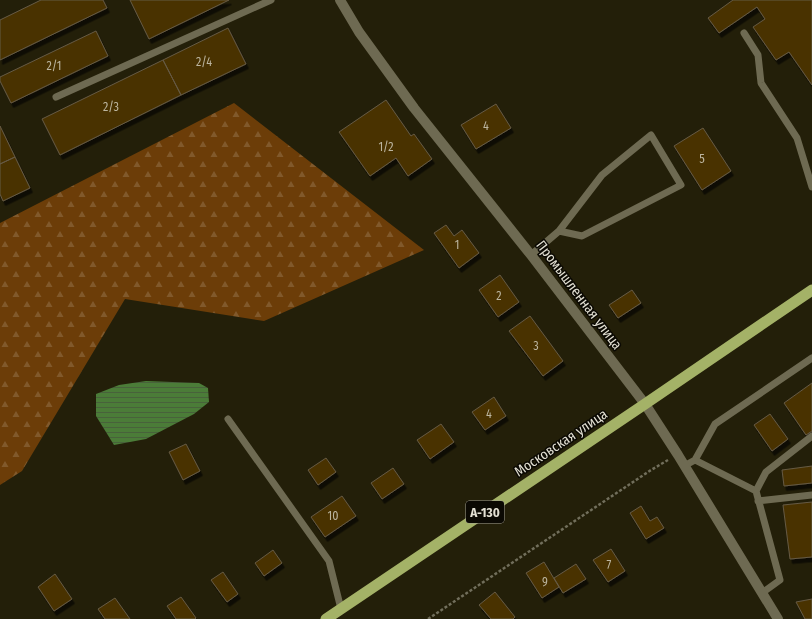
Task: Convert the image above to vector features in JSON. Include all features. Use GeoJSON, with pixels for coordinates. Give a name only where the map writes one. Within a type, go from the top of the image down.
{"type":"FeatureCollection","features":[{"type":"Feature","properties":{"kind":"highway","name":"Московская улица"},"geometry":{"type":"LineString","coordinates":[[326,619],[812,290]]}},
{"type":"Feature","properties":{"kind":"street","name":"Промышленная улица"},"geometry":{"type":"LineString","coordinates":[[340,0],[359,32],[414,108],[531,255],[645,404],[678,455],[778,619]]}},
{"type":"Feature","properties":{"kind":"lane"},"geometry":{"type":"LineString","coordinates":[[56,97],[271,0]]}},
{"type":"Feature","properties":{"kind":"lane"},"geometry":{"type":"LineString","coordinates":[[744,33],[758,56],[761,83],[797,138],[812,187]]}},
{"type":"Feature","properties":{"kind":"lane"},"geometry":{"type":"LineString","coordinates":[[531,255],[559,230],[602,175],[651,135],[681,185],[582,236],[559,230]]}},
{"type":"Feature","properties":{"kind":"lane"},"geometry":{"type":"LineString","coordinates":[[684,466],[695,460],[715,424],[812,358]]}},
{"type":"Feature","properties":{"kind":"lane"},"geometry":{"type":"LineString","coordinates":[[228,419],[329,561],[341,609]]}},
{"type":"Feature","properties":{"kind":"lane"},"geometry":{"type":"LineString","coordinates":[[762,593],[780,580],[756,491],[766,472],[812,436]]}},
{"type":"Feature","properties":{"kind":"lane"},"geometry":{"type":"LineString","coordinates":[[695,460],[756,491]]}},
{"type":"Feature","properties":{"kind":"lane"},"geometry":{"type":"LineString","coordinates":[[758,501],[812,495]]}},
{"type":"Feature","properties":{"kind":"path"},"geometry":{"type":"LineString","coordinates":[[428,619],[651,470],[678,455]]}},
{"type":"Feature","properties":{"kind":"green space"},"geometry":{"type":"Polygon","coordinates":[[[234,103],[424,250],[264,321],[125,299],[22,471],[0,485],[0,223],[234,103]]]}},
{"type":"Feature","properties":{"kind":"shaded area"},"geometry":{"type":"Polygon","coordinates":[[[146,381],[199,383],[208,388],[209,402],[194,414],[146,439],[114,445],[96,416],[96,394],[119,385],[146,381]]]}},
{"type":"Feature","properties":{"kind":"building"},"geometry":{"type":"Polygon","coordinates":[[[41,0],[103,0],[107,8],[0,60],[0,20],[41,0]]]}},
{"type":"Feature","properties":{"kind":"building"},"geometry":{"type":"Polygon","coordinates":[[[130,0],[229,0],[149,39],[130,0]]]}},
{"type":"Feature","properties":{"kind":"building"},"geometry":{"type":"Polygon","coordinates":[[[733,0],[812,0],[812,85],[789,52],[776,60],[753,27],[765,19],[757,7],[719,33],[708,18],[733,0]]]}},
{"type":"Feature","properties":{"kind":"building"},"geometry":{"type":"Polygon","coordinates":[[[228,28],[246,64],[181,95],[163,60],[228,28]]]}},
{"type":"Feature","properties":{"kind":"building"},"geometry":{"type":"Polygon","coordinates":[[[96,31],[108,56],[11,103],[0,81],[0,77],[96,31]]]}},
{"type":"Feature","properties":{"kind":"building"},"geometry":{"type":"Polygon","coordinates":[[[163,60],[181,95],[60,155],[42,119],[163,60]]]}},
{"type":"Feature","properties":{"kind":"building"},"geometry":{"type":"Polygon","coordinates":[[[386,100],[411,136],[414,134],[432,159],[408,176],[396,158],[370,176],[339,132],[386,100]]]}},
{"type":"Feature","properties":{"kind":"building"},"geometry":{"type":"Polygon","coordinates":[[[496,104],[511,128],[476,149],[461,125],[496,104]]]}},
{"type":"Feature","properties":{"kind":"building"},"geometry":{"type":"Polygon","coordinates":[[[0,126],[15,157],[0,164],[0,126]]]}},
{"type":"Feature","properties":{"kind":"building"},"geometry":{"type":"Polygon","coordinates":[[[703,128],[731,171],[702,190],[674,146],[703,128]]]}},
{"type":"Feature","properties":{"kind":"building"},"geometry":{"type":"Polygon","coordinates":[[[15,157],[30,188],[3,201],[0,194],[0,164],[15,157]]]}},
{"type":"Feature","properties":{"kind":"building"},"geometry":{"type":"Polygon","coordinates":[[[446,225],[454,236],[462,230],[479,253],[459,268],[434,233],[446,225]]]}},
{"type":"Feature","properties":{"kind":"building"},"geometry":{"type":"Polygon","coordinates":[[[500,275],[519,302],[498,317],[479,290],[500,275]]]}},
{"type":"Feature","properties":{"kind":"building"},"geometry":{"type":"Polygon","coordinates":[[[632,290],[641,303],[618,318],[609,305],[632,290]]]}},
{"type":"Feature","properties":{"kind":"building"},"geometry":{"type":"Polygon","coordinates":[[[530,316],[563,361],[543,376],[509,331],[530,316]]]}},
{"type":"Feature","properties":{"kind":"building"},"geometry":{"type":"Polygon","coordinates":[[[812,383],[812,431],[806,435],[784,403],[812,383]]]}},
{"type":"Feature","properties":{"kind":"building"},"geometry":{"type":"Polygon","coordinates":[[[494,397],[506,416],[485,430],[472,412],[494,397]]]}},
{"type":"Feature","properties":{"kind":"building"},"geometry":{"type":"Polygon","coordinates":[[[770,414],[788,439],[772,451],[754,425],[770,414]]]}},
{"type":"Feature","properties":{"kind":"building"},"geometry":{"type":"Polygon","coordinates":[[[441,424],[454,442],[430,459],[417,440],[441,424]]]}},
{"type":"Feature","properties":{"kind":"building"},"geometry":{"type":"Polygon","coordinates":[[[186,444],[200,471],[183,480],[169,452],[186,444]]]}},
{"type":"Feature","properties":{"kind":"building"},"geometry":{"type":"Polygon","coordinates":[[[326,458],[336,472],[318,485],[308,470],[326,458]]]}},
{"type":"Feature","properties":{"kind":"building"},"geometry":{"type":"Polygon","coordinates":[[[812,466],[812,483],[784,486],[782,470],[812,466]]]}},
{"type":"Feature","properties":{"kind":"building"},"geometry":{"type":"Polygon","coordinates":[[[393,468],[404,484],[382,499],[371,483],[393,468]]]}},
{"type":"Feature","properties":{"kind":"building"},"geometry":{"type":"Polygon","coordinates":[[[342,496],[356,516],[325,537],[311,517],[342,496]]]}},
{"type":"Feature","properties":{"kind":"building"},"geometry":{"type":"Polygon","coordinates":[[[812,502],[812,557],[790,559],[783,505],[812,502]]]}},
{"type":"Feature","properties":{"kind":"building"},"geometry":{"type":"Polygon","coordinates":[[[641,506],[650,521],[657,517],[664,528],[646,539],[630,513],[641,506]]]}},
{"type":"Feature","properties":{"kind":"building"},"geometry":{"type":"Polygon","coordinates":[[[611,549],[625,571],[608,582],[593,560],[611,549]]]}},
{"type":"Feature","properties":{"kind":"building"},"geometry":{"type":"Polygon","coordinates":[[[273,550],[282,563],[264,576],[255,563],[273,550]]]}},
{"type":"Feature","properties":{"kind":"building"},"geometry":{"type":"Polygon","coordinates":[[[544,562],[559,587],[542,598],[526,573],[544,562]]]}},
{"type":"Feature","properties":{"kind":"building"},"geometry":{"type":"Polygon","coordinates":[[[576,564],[586,579],[563,593],[554,578],[576,564]]]}},
{"type":"Feature","properties":{"kind":"building"},"geometry":{"type":"Polygon","coordinates":[[[223,572],[238,594],[227,602],[211,580],[223,572]]]}},
{"type":"Feature","properties":{"kind":"building"},"geometry":{"type":"Polygon","coordinates":[[[55,574],[72,599],[54,611],[38,587],[55,574]]]}},
{"type":"Feature","properties":{"kind":"building"},"geometry":{"type":"Polygon","coordinates":[[[495,592],[515,617],[513,619],[491,619],[479,605],[495,592]]]}},
{"type":"Feature","properties":{"kind":"building"},"geometry":{"type":"Polygon","coordinates":[[[181,597],[196,618],[195,619],[176,619],[167,606],[181,597]]]}},
{"type":"Feature","properties":{"kind":"building"},"geometry":{"type":"Polygon","coordinates":[[[115,598],[130,619],[105,619],[98,609],[115,598]]]}},
{"type":"Feature","properties":{"kind":"building"},"geometry":{"type":"Polygon","coordinates":[[[812,599],[812,619],[805,619],[796,602],[812,599]]]}}]}
